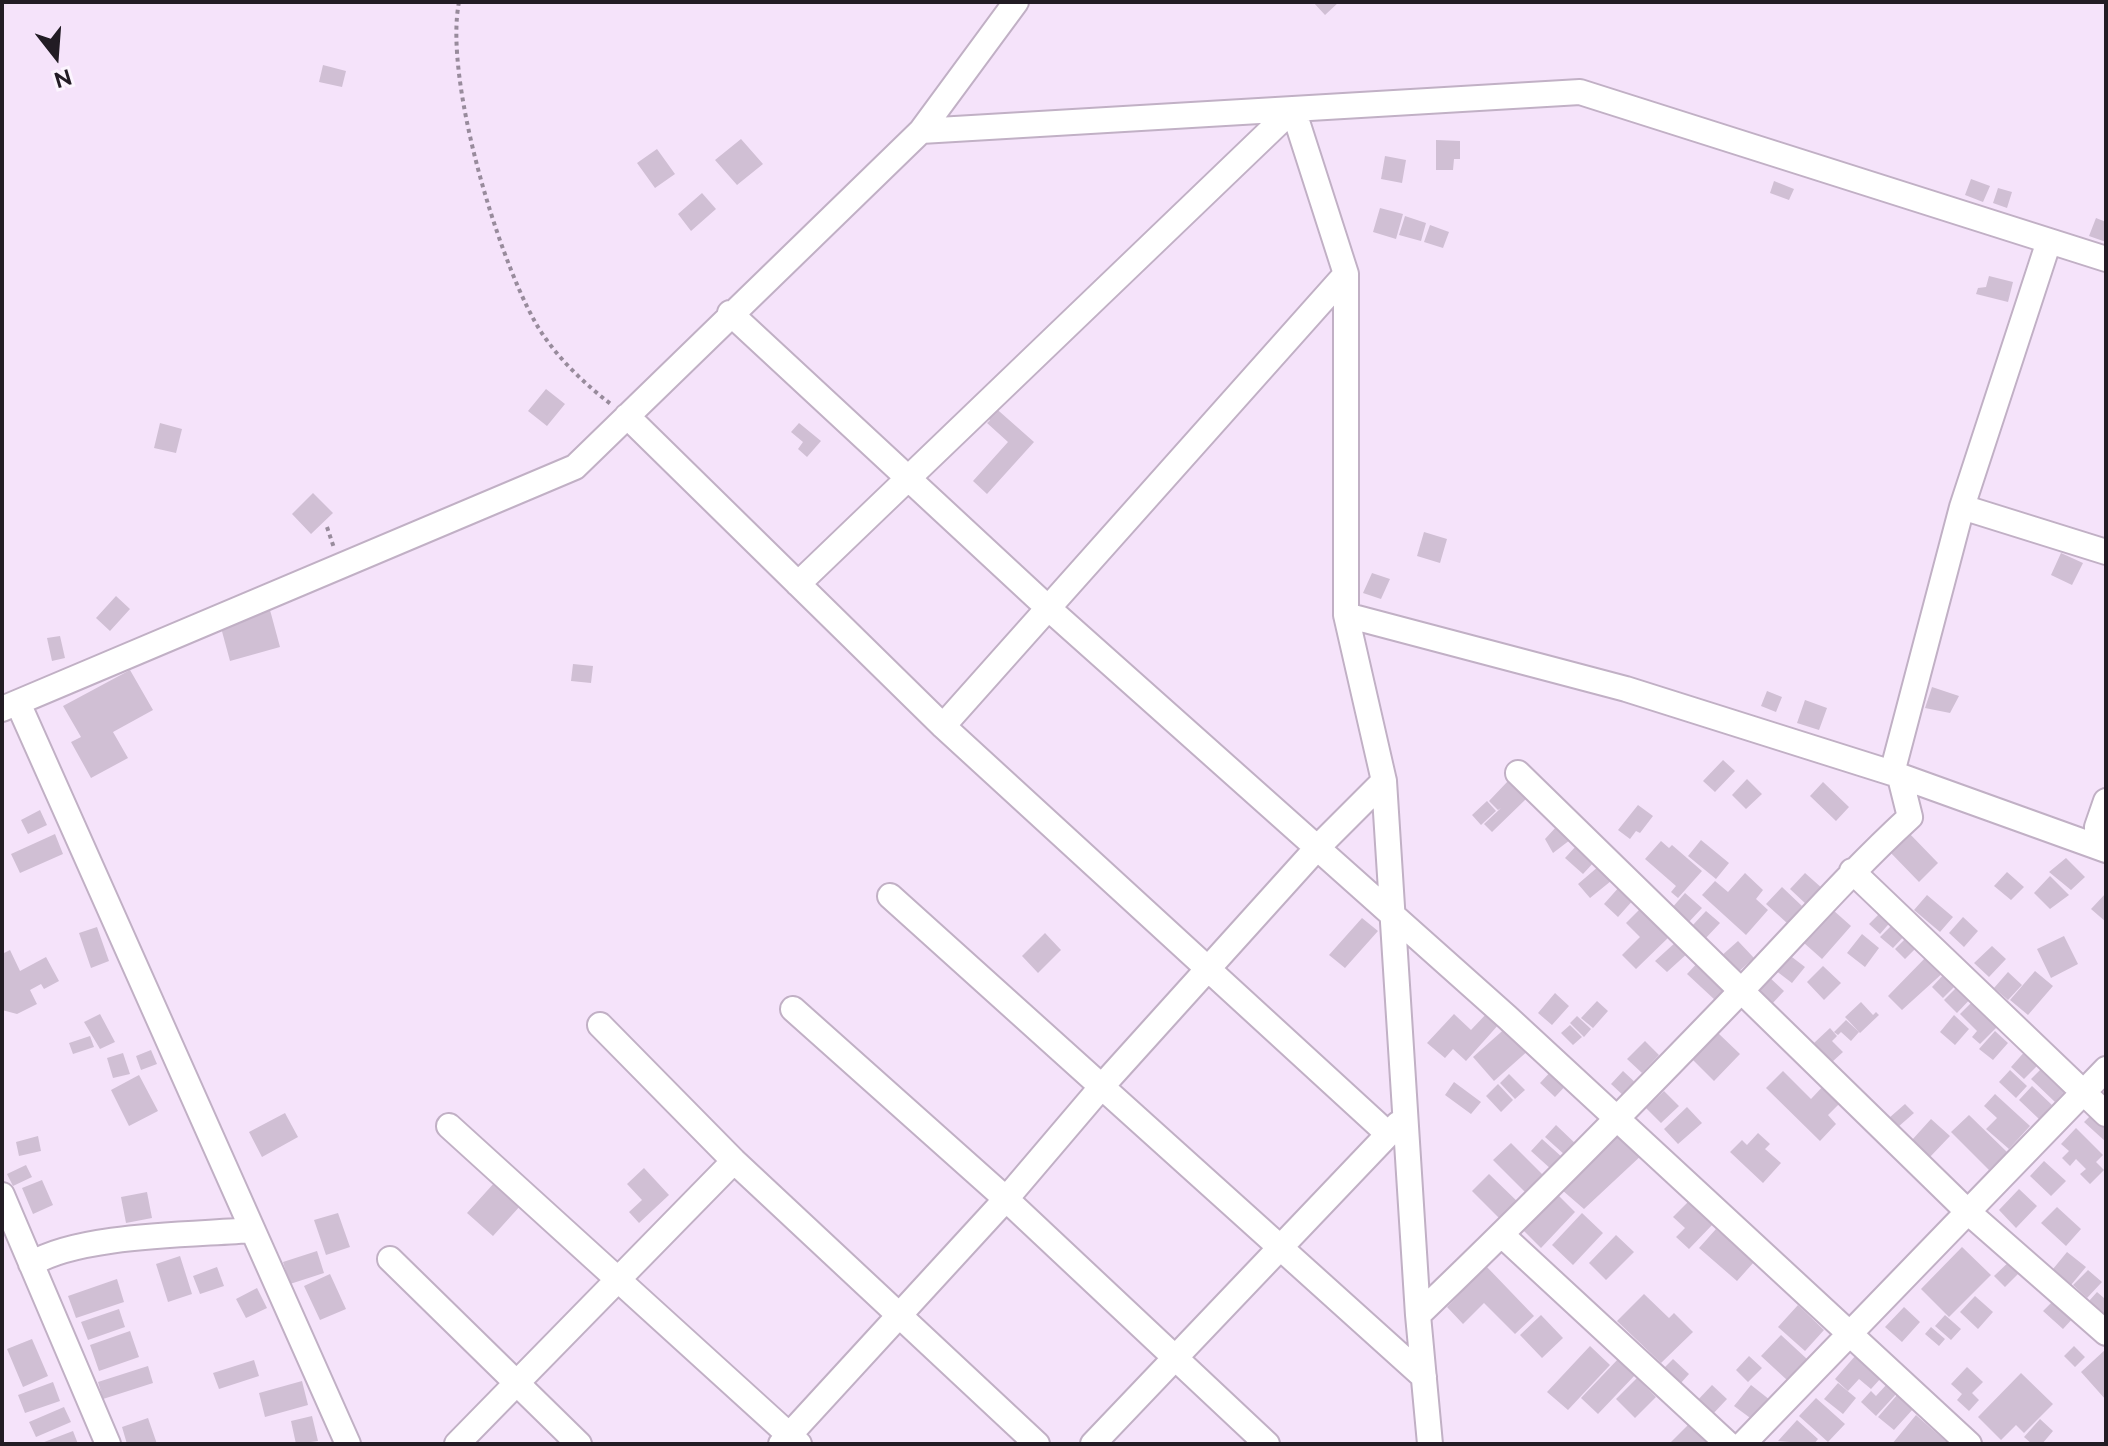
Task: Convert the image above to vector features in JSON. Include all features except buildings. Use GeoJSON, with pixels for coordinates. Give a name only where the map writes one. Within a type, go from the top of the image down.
{"type":"FeatureCollection","features":[{"type":"Feature","properties":{"kind":"street"},"geometry":{"type":"LineString","coordinates":[[348,1444],[10,706],[575,467],[730,313],[830,222],[921,131],[1016,2]]}},
{"type":"Feature","properties":{"kind":"street"},"geometry":{"type":"LineString","coordinates":[[921,131],[1580,92],[2106,259]]}},
{"type":"Feature","properties":{"kind":"street"},"geometry":{"type":"LineString","coordinates":[[798,584],[1293,109]]}},
{"type":"Feature","properties":{"kind":"street"},"geometry":{"type":"LineString","coordinates":[[1293,109],[1346,274],[1346,615],[1384,781],[1394,919],[1397,1125],[1430,1444]]}},
{"type":"Feature","properties":{"kind":"street"},"geometry":{"type":"LineString","coordinates":[[1418,1315],[1502,1235],[1742,990],[1852,871],[1910,817],[1896,775],[1962,507],[2049,241]]}},
{"type":"Feature","properties":{"kind":"street"},"geometry":{"type":"LineString","coordinates":[[943,726],[1346,274]]}},
{"type":"Feature","properties":{"kind":"street"},"geometry":{"type":"LineString","coordinates":[[730,313],[1047,607],[1615,1118],[1969,1444]]}},
{"type":"Feature","properties":{"kind":"street"},"geometry":{"type":"LineString","coordinates":[[627,416],[943,726],[1209,967],[1397,1125]]}},
{"type":"Feature","properties":{"kind":"street"},"geometry":{"type":"LineString","coordinates":[[1962,507],[2106,552]]}},
{"type":"Feature","properties":{"kind":"street"},"geometry":{"type":"LineString","coordinates":[[1346,615],[1626,689],[1896,775],[2102,849]]}},
{"type":"Feature","properties":{"kind":"street"},"geometry":{"type":"LineString","coordinates":[[1518,773],[1968,1212],[2106,1333]]}},
{"type":"Feature","properties":{"kind":"street"},"geometry":{"type":"LineString","coordinates":[[449,1126],[790,1441],[898,1315],[1006,1199],[1209,967],[1317,848],[1384,781]]}},
{"type":"Feature","properties":{"kind":"street"},"geometry":{"type":"LineString","coordinates":[[2102,849],[2097,827],[2106,801]]}},
{"type":"Feature","properties":{"kind":"street"},"geometry":{"type":"LineString","coordinates":[[1852,871],[2106,1114]]}},
{"type":"Feature","properties":{"kind":"street"},"geometry":{"type":"LineString","coordinates":[[890,896],[1424,1377]]}},
{"type":"Feature","properties":{"kind":"street"},"geometry":{"type":"LineString","coordinates":[[793,1009],[1006,1199],[1267,1444]]}},
{"type":"Feature","properties":{"kind":"street"},"geometry":{"type":"LineString","coordinates":[[600,1025],[734,1161],[1037,1444]]}},
{"type":"Feature","properties":{"kind":"street"},"geometry":{"type":"LineString","coordinates":[[1743,1444],[2106,1069]]}},
{"type":"Feature","properties":{"kind":"street"},"geometry":{"type":"LineString","coordinates":[[1093,1444],[1397,1125]]}},
{"type":"Feature","properties":{"kind":"street"},"geometry":{"type":"LineString","coordinates":[[457,1444],[734,1161]]}},
{"type":"Feature","properties":{"kind":"street"},"geometry":{"type":"LineString","coordinates":[[2,1195],[108,1444]]}},
{"type":"Feature","properties":{"kind":"street"},"geometry":{"type":"LineString","coordinates":[[31,1264],[48,1254],[119,1241],[252,1230]]}},
{"type":"Feature","properties":{"kind":"street"},"geometry":{"type":"LineString","coordinates":[[1502,1235],[1728,1444]]}},
{"type":"Feature","properties":{"kind":"street"},"geometry":{"type":"LineString","coordinates":[[390,1259],[579,1444]]}},
{"type":"Feature","properties":{"kind":"path"},"geometry":{"type":"LineString","coordinates":[[459,2],[454,25],[455,58],[490,209],[512,272],[534,321],[553,349],[590,388],[627,416]]}}]}
